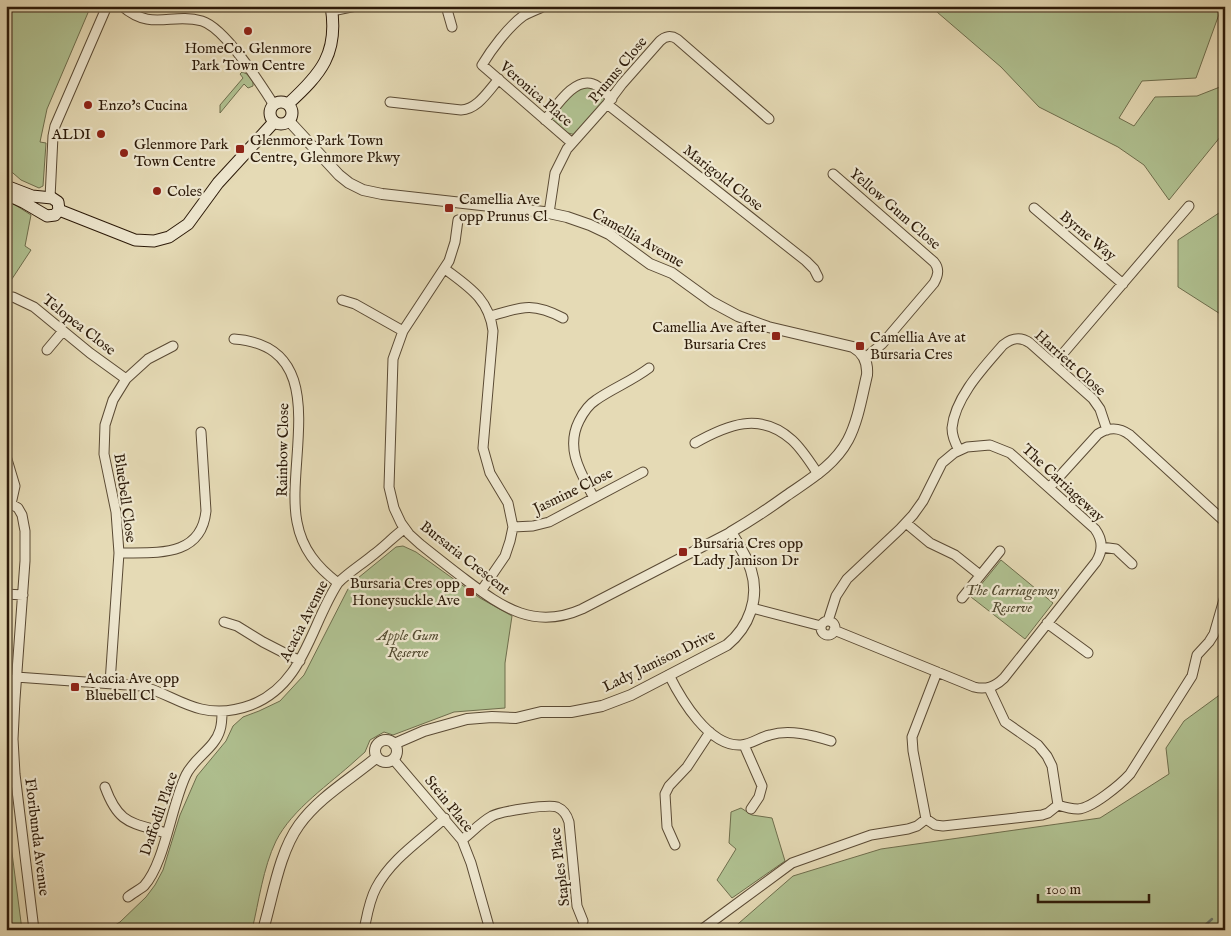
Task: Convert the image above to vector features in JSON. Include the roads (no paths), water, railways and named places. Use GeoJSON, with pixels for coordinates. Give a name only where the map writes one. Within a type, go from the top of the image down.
{"type":"FeatureCollection","features":[{"type":"Feature","properties":{"kind":"main road"},"geometry":{"type":"LineString","coordinates":[[288,104],[316,76],[328,57],[334,32],[332,9]]}},
{"type":"Feature","properties":{"kind":"main road"},"geometry":{"type":"LineString","coordinates":[[279,102],[288,104],[292,111],[289,121],[281,124],[274,122],[270,115],[274,105],[279,102]]}},
{"type":"Feature","properties":{"kind":"main road"},"geometry":{"type":"LineString","coordinates":[[59,210],[135,240],[154,241],[169,237],[188,224],[218,183],[274,122]]}},
{"type":"Feature","properties":{"kind":"main road"},"geometry":{"type":"LineString","coordinates":[[6,186],[32,196],[48,198],[58,202],[59,210]]}},
{"type":"Feature","properties":{"kind":"main road"},"geometry":{"type":"LineString","coordinates":[[6,194],[44,215],[51,217],[59,210]]}},
{"type":"Feature","properties":{"kind":"main road"},"geometry":{"type":"LineString","coordinates":[[44,215],[40,206],[48,198]]}},
{"type":"Feature","properties":{"kind":"street"},"geometry":{"type":"LineString","coordinates":[[48,198],[53,136],[56,126],[107,6]]}},
{"type":"Feature","properties":{"kind":"street"},"geometry":{"type":"LineString","coordinates":[[122,6],[133,15],[149,20],[191,19],[211,25],[225,38],[274,105]]}},
{"type":"Feature","properties":{"kind":"street"},"geometry":{"type":"LineString","coordinates":[[332,9],[356,6]]}},
{"type":"Feature","properties":{"kind":"street"},"geometry":{"type":"LineString","coordinates":[[446,6],[452,27]]}},
{"type":"Feature","properties":{"kind":"street","name":"Veronica Place"},"geometry":{"type":"LineString","coordinates":[[545,6],[528,13],[517,21],[489,54],[482,66],[572,143]]}},
{"type":"Feature","properties":{"kind":"street","name":"Prunus Close"},"geometry":{"type":"LineString","coordinates":[[548,213],[557,167],[572,143],[660,41],[666,37],[677,40],[769,119]]}},
{"type":"Feature","properties":{"kind":"street"},"geometry":{"type":"LineString","coordinates":[[390,102],[469,110],[477,105],[499,79]]}},
{"type":"Feature","properties":{"kind":"street","name":"Marigold Close"},"geometry":{"type":"LineString","coordinates":[[546,120],[573,88],[579,84],[589,83],[596,85],[609,102],[806,261],[814,269],[818,277]]}},
{"type":"Feature","properties":{"kind":"street","name":"Camellia Avenue"},"geometry":{"type":"LineString","coordinates":[[289,121],[339,175],[363,190],[391,196],[548,213],[581,222],[604,232],[650,264],[672,273],[712,302],[738,316],[768,327],[846,345],[858,350],[865,358]]}},
{"type":"Feature","properties":{"kind":"street","name":"Yellow Gum Close"},"geometry":{"type":"LineString","coordinates":[[834,174],[934,262],[938,268],[938,274],[934,283],[882,344],[865,358]]}},
{"type":"Feature","properties":{"kind":"street"},"geometry":{"type":"LineString","coordinates":[[1054,364],[1189,206]]}},
{"type":"Feature","properties":{"kind":"street","name":"Byrne Way"},"geometry":{"type":"LineString","coordinates":[[1034,208],[1123,284]]}},
{"type":"Feature","properties":{"kind":"street","name":"Bursaria Crescent"},"geometry":{"type":"LineString","coordinates":[[458,220],[455,242],[445,269],[402,331],[395,348],[392,364],[388,479],[392,501],[404,528],[420,544],[500,605],[525,615],[552,617],[582,609],[752,520],[818,474],[836,457],[850,436],[867,374],[868,367],[865,358]]}},
{"type":"Feature","properties":{"kind":"street"},"geometry":{"type":"LineString","coordinates":[[445,269],[476,293],[490,316],[494,341],[483,448],[490,472],[508,503],[513,527],[505,556],[480,591]]}},
{"type":"Feature","properties":{"kind":"street","name":"Telopea Close"},"geometry":{"type":"LineString","coordinates":[[13,297],[34,307],[90,353],[126,379]]}},
{"type":"Feature","properties":{"kind":"street"},"geometry":{"type":"LineString","coordinates":[[342,300],[355,304],[402,331]]}},
{"type":"Feature","properties":{"kind":"street"},"geometry":{"type":"LineString","coordinates":[[490,316],[516,308],[529,307],[546,310],[563,318]]}},
{"type":"Feature","properties":{"kind":"street"},"geometry":{"type":"LineString","coordinates":[[47,350],[62,331]]}},
{"type":"Feature","properties":{"kind":"street","name":"Harriett Close"},"geometry":{"type":"LineString","coordinates":[[959,450],[952,428],[962,399],[978,374],[1005,343],[1016,338],[1027,340],[1096,402],[1107,430]]}},
{"type":"Feature","properties":{"kind":"street","name":"Rainbow Close"},"geometry":{"type":"LineString","coordinates":[[234,339],[257,343],[270,351],[285,364],[295,382],[299,404],[295,505],[297,522],[302,541],[311,557],[338,584]]}},
{"type":"Feature","properties":{"kind":"street","name":"Bluebell Close"},"geometry":{"type":"LineString","coordinates":[[110,683],[119,552],[116,512],[103,442],[105,426],[110,406],[126,379],[148,359],[173,346]]}},
{"type":"Feature","properties":{"kind":"street"},"geometry":{"type":"LineString","coordinates":[[594,498],[578,468],[574,456],[574,439],[577,424],[594,401],[649,368]]}},
{"type":"Feature","properties":{"kind":"street"},"geometry":{"type":"LineString","coordinates":[[695,443],[718,430],[730,426],[745,424],[764,426],[776,430],[792,440],[818,474]]}},
{"type":"Feature","properties":{"kind":"street"},"geometry":{"type":"LineString","coordinates":[[1049,488],[1096,435],[1107,430],[1117,429],[1130,435],[1225,522]]}},
{"type":"Feature","properties":{"kind":"street"},"geometry":{"type":"LineString","coordinates":[[119,552],[169,552],[183,546],[198,533],[206,511],[201,432]]}},
{"type":"Feature","properties":{"kind":"street","name":"The Carriageway"},"geometry":{"type":"LineString","coordinates":[[825,624],[836,596],[846,580],[906,523],[923,501],[939,467],[948,457],[959,450],[978,445],[990,445],[1001,448],[1014,456],[1095,529],[1101,547],[1100,555],[1096,562],[1001,681],[989,688]]}},
{"type":"Feature","properties":{"kind":"street","name":"Floribunda Avenue"},"geometry":{"type":"LineString","coordinates":[[6,456],[15,486],[8,503],[20,511],[24,524],[25,561],[11,774],[34,930]]}},
{"type":"Feature","properties":{"kind":"street","name":"Jasmine Close"},"geometry":{"type":"LineString","coordinates":[[513,527],[545,524],[643,472]]}},
{"type":"Feature","properties":{"kind":"street"},"geometry":{"type":"LineString","coordinates":[[906,523],[930,543],[955,555],[980,575]]}},
{"type":"Feature","properties":{"kind":"street","name":"Acacia Avenue"},"geometry":{"type":"LineString","coordinates":[[16,677],[140,686],[160,692],[192,706],[213,711],[249,706],[267,697],[288,679],[300,661],[332,592],[338,584],[349,572],[374,554],[404,528]]}},
{"type":"Feature","properties":{"kind":"street","name":"Lady Jamison Drive"},"geometry":{"type":"LineString","coordinates":[[394,744],[434,728],[467,719],[516,718],[541,712],[571,712],[602,706],[631,695],[727,645],[741,631],[752,608],[754,588],[751,569],[731,532]]}},
{"type":"Feature","properties":{"kind":"street"},"geometry":{"type":"LineString","coordinates":[[1101,547],[1116,550],[1132,564]]}},
{"type":"Feature","properties":{"kind":"street"},"geometry":{"type":"LineString","coordinates":[[962,598],[1000,551]]}},
{"type":"Feature","properties":{"kind":"street"},"geometry":{"type":"LineString","coordinates":[[6,594],[23,595]]}},
{"type":"Feature","properties":{"kind":"street"},"geometry":{"type":"LineString","coordinates":[[937,672],[912,736],[913,751],[926,819],[935,825],[943,826],[1042,815],[1058,805],[1077,808],[1088,806],[1123,782],[1130,774],[1192,676],[1197,655],[1214,634],[1225,596]]}},
{"type":"Feature","properties":{"kind":"street"},"geometry":{"type":"LineString","coordinates":[[752,608],[825,624],[821,631],[824,634],[831,634],[834,630],[974,687],[989,688],[1005,722],[1038,745],[1047,756],[1052,766],[1058,805]]}},
{"type":"Feature","properties":{"kind":"street"},"geometry":{"type":"LineString","coordinates":[[224,622],[237,626],[300,661]]}},
{"type":"Feature","properties":{"kind":"street"},"geometry":{"type":"LineString","coordinates":[[1047,623],[1088,653]]}},
{"type":"Feature","properties":{"kind":"street"},"geometry":{"type":"LineString","coordinates":[[670,675],[682,700],[710,732],[728,743],[735,745],[744,744],[779,733],[809,735],[831,741]]}},
{"type":"Feature","properties":{"kind":"street","name":"Daffodil Place"},"geometry":{"type":"LineString","coordinates":[[128,896],[140,889],[150,878],[157,863],[179,790],[194,762],[211,746],[219,734],[222,725],[222,711]]}},
{"type":"Feature","properties":{"kind":"street"},"geometry":{"type":"LineString","coordinates":[[675,845],[667,827],[665,794],[669,786],[690,763],[710,732]]}},
{"type":"Feature","properties":{"kind":"street"},"geometry":{"type":"LineString","coordinates":[[389,741],[394,744],[396,753],[393,759],[383,761],[377,757],[376,748],[379,742],[389,741]]}},
{"type":"Feature","properties":{"kind":"street"},"geometry":{"type":"LineString","coordinates":[[744,744],[762,786],[759,797],[751,809]]}},
{"type":"Feature","properties":{"kind":"street"},"geometry":{"type":"LineString","coordinates":[[264,930],[284,855],[298,827],[313,808],[377,757]]}},
{"type":"Feature","properties":{"kind":"street","name":"Stein Place"},"geometry":{"type":"LineString","coordinates":[[393,759],[462,840],[471,863],[490,930]]}},
{"type":"Feature","properties":{"kind":"street"},"geometry":{"type":"LineString","coordinates":[[105,787],[112,804],[122,817],[133,823],[166,832]]}},
{"type":"Feature","properties":{"kind":"street","name":"Staples Place"},"geometry":{"type":"LineString","coordinates":[[462,840],[490,817],[502,812],[551,806],[566,808],[577,906],[583,921]]}},
{"type":"Feature","properties":{"kind":"street"},"geometry":{"type":"LineString","coordinates":[[364,930],[374,893],[388,869],[445,818]]}},
{"type":"Feature","properties":{"kind":"street"},"geometry":{"type":"LineString","coordinates":[[701,930],[792,863],[871,835],[908,829],[917,826],[926,819]]}},
{"type":"Feature","properties":{"kind":"waterway"},"geometry":{"type":"LineString","coordinates":[[1200,930],[1212,919]]}},
{"type":"Feature","properties":{"kind":"place","name":"HomeCo. Glenmore Park Town Centre"},"geometry":{"type":"Point","coordinates":[248,31]}},
{"type":"Feature","properties":{"kind":"place","name":"Enzo's Cucina"},"geometry":{"type":"Point","coordinates":[88,105]}},
{"type":"Feature","properties":{"kind":"place","name":"ALDI"},"geometry":{"type":"Point","coordinates":[101,134]}},
{"type":"Feature","properties":{"kind":"place","name":"Glenmore Park Town Centre, Glenmore Pkwy"},"geometry":{"type":"Point","coordinates":[240,149]}},
{"type":"Feature","properties":{"kind":"place","name":"Glenmore Park Town Centre"},"geometry":{"type":"Point","coordinates":[124,153]}},
{"type":"Feature","properties":{"kind":"place","name":"Coles"},"geometry":{"type":"Point","coordinates":[157,191]}},
{"type":"Feature","properties":{"kind":"place","name":"Camellia Ave opp Prunus Cl"},"geometry":{"type":"Point","coordinates":[449,208]}},
{"type":"Feature","properties":{"kind":"place","name":"Camellia Ave after Bursaria Cres"},"geometry":{"type":"Point","coordinates":[776,336]}},
{"type":"Feature","properties":{"kind":"place","name":"Camellia Ave at Bursaria Cres"},"geometry":{"type":"Point","coordinates":[860,346]}},
{"type":"Feature","properties":{"kind":"place","name":"Bursaria Cres opp Lady Jamison Dr"},"geometry":{"type":"Point","coordinates":[683,552]}},
{"type":"Feature","properties":{"kind":"place","name":"Bursaria Cres opp Honeysuckle Ave"},"geometry":{"type":"Point","coordinates":[470,592]}},
{"type":"Feature","properties":{"kind":"place","name":"Acacia Ave opp Bluebell Cl"},"geometry":{"type":"Point","coordinates":[75,687]}},
{"type":"Feature","properties":{"kind":"park label","name":"The Carriageway Reserve"},"geometry":{"type":"Point","coordinates":[1012,598]}},
{"type":"Feature","properties":{"kind":"park label","name":"Apple Gum Reserve"},"geometry":{"type":"Point","coordinates":[408,644]}}]}
